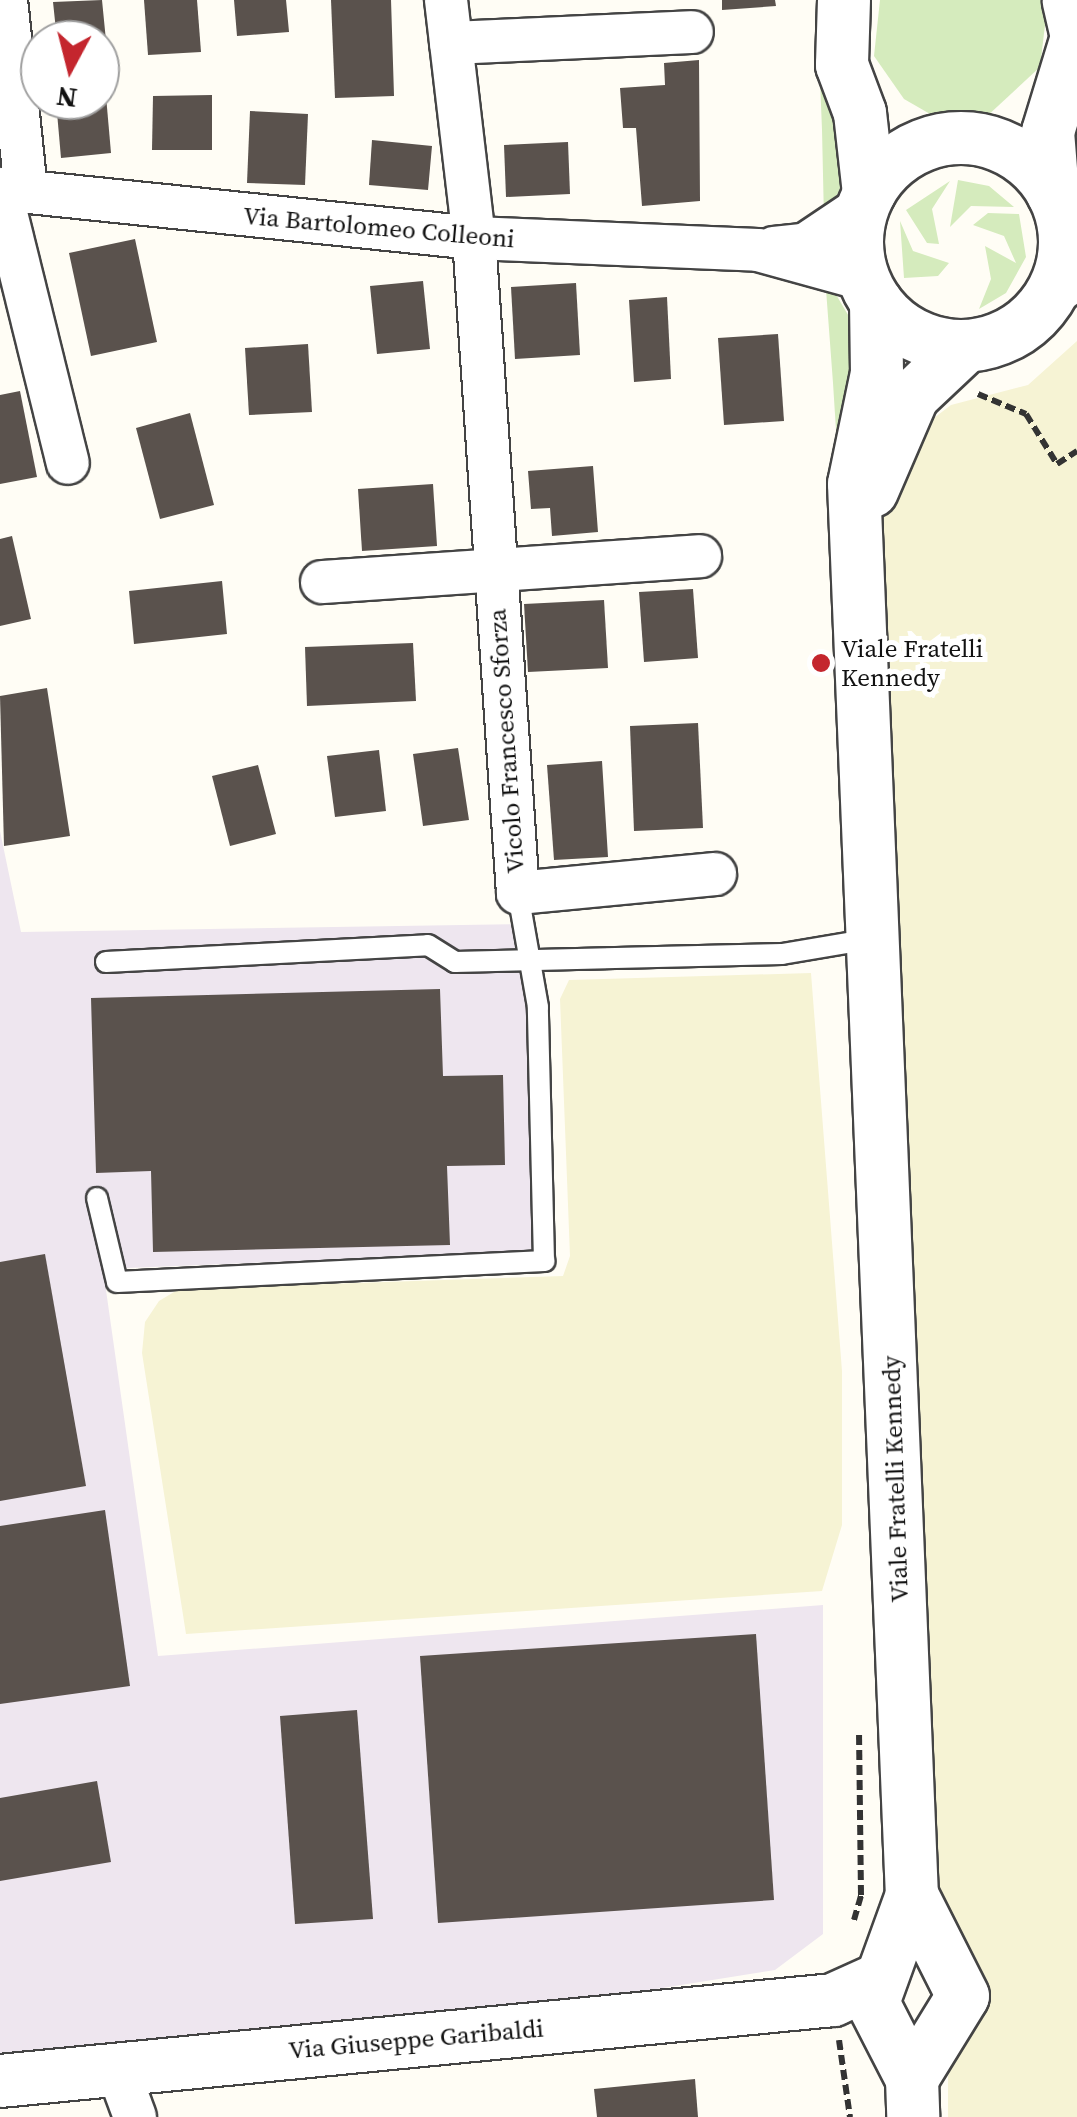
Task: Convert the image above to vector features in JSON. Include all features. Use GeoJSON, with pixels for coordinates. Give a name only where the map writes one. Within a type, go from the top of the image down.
{"type":"FeatureCollection","features":[{"type":"Feature","properties":{"kind":"street"},"geometry":{"type":"LineString","coordinates":[[6,0],[9,189],[68,463]]}},
{"type":"Feature","properties":{"kind":"street","name":"Vicolo Francesco Sforza"},"geometry":{"type":"LineString","coordinates":[[446,0],[474,238],[493,570],[518,893],[715,874]]}},
{"type":"Feature","properties":{"kind":"street"},"geometry":{"type":"LineString","coordinates":[[758,250],[805,245],[866,200],[902,157],[958,140],[1040,88],[1069,1]]}},
{"type":"Feature","properties":{"kind":"street"},"geometry":{"type":"LineString","coordinates":[[1063,205],[1048,132],[1077,37],[1069,1]]}},
{"type":"Feature","properties":{"kind":"street","name":"Viale Fratelli Kennedy"},"geometry":{"type":"LineString","coordinates":[[844,7],[890,102],[958,140],[1024,160],[1063,205],[1064,288],[1014,332],[965,346],[921,339],[869,290]]}},
{"type":"Feature","properties":{"kind":"street","name":"Viale Fratelli Kennedy"},"geometry":{"type":"LineString","coordinates":[[844,7],[842,65],[866,200],[877,372],[854,484],[912,1895],[951,1964],[963,1996],[913,2098]]}},
{"type":"Feature","properties":{"kind":"street"},"geometry":{"type":"LineString","coordinates":[[451,43],[692,32]]}},
{"type":"Feature","properties":{"kind":"street","name":"Via Bartolomeo Colleoni"},"geometry":{"type":"LineString","coordinates":[[9,189],[474,238],[758,250]]}},
{"type":"Feature","properties":{"kind":"street"},"geometry":{"type":"LineString","coordinates":[[758,250],[869,290]]}},
{"type":"Feature","properties":{"kind":"street","name":"Viale Fratelli Kennedy"},"geometry":{"type":"LineString","coordinates":[[858,524],[913,396],[965,346]]}},
{"type":"Feature","properties":{"kind":"street"},"geometry":{"type":"LineString","coordinates":[[322,582],[700,556]]}},
{"type":"Feature","properties":{"kind":"street","name":"Viale Fratelli Kennedy"},"geometry":{"type":"LineString","coordinates":[[912,1895],[857,1987],[913,2098]]}},
{"type":"Feature","properties":{"kind":"street"},"geometry":{"type":"LineString","coordinates":[[948,2028],[915,2039],[857,1987],[920,1949],[951,1964]]}},
{"type":"Feature","properties":{"kind":"street","name":"Via Giuseppe Garibaldi"},"geometry":{"type":"LineString","coordinates":[[0,2080],[857,1987]]}},
{"type":"Feature","properties":{"kind":"street"},"geometry":{"type":"LineString","coordinates":[[117,2068],[134,2117]]}},
{"type":"Feature","properties":{"kind":"lane"},"geometry":{"type":"LineString","coordinates":[[97,1198],[117,1282],[544,1261],[538,1008],[518,893]]}},
{"type":"Feature","properties":{"kind":"lane"},"geometry":{"type":"LineString","coordinates":[[106,962],[428,944],[455,962],[527,956],[782,954],[873,939]]}},
{"type":"Feature","properties":{"kind":"path"},"geometry":{"type":"LineString","coordinates":[[850,2117],[841,2041],[857,1987],[862,1896],[859,1722]]}},
{"type":"Feature","properties":{"kind":"shaded area"},"geometry":{"type":"Polygon","coordinates":[[[1077,341],[1077,2117],[948,2117],[948,2076],[984,1994],[938,1886],[880,511],[913,434],[951,405],[1028,385],[1077,341]]]}},
{"type":"Feature","properties":{"kind":"shaded area"},"geometry":{"type":"Polygon","coordinates":[[[0,831],[21,932],[529,924],[539,1251],[103,1269],[158,1656],[823,1605],[823,1934],[775,1970],[556,2005],[0,2062],[0,831]]]}},
{"type":"Feature","properties":{"kind":"shaded area"},"geometry":{"type":"Polygon","coordinates":[[[811,973],[842,1371],[842,1525],[822,1591],[186,1634],[142,1353],[145,1322],[159,1301],[179,1289],[563,1276],[570,1256],[560,999],[569,980],[811,973]]]}},
{"type":"Feature","properties":{"kind":"green space"},"geometry":{"type":"Polygon","coordinates":[[[880,0],[1048,0],[1040,67],[985,118],[937,118],[904,99],[874,56],[880,0]]]}},
{"type":"Feature","properties":{"kind":"green space"},"geometry":{"type":"Polygon","coordinates":[[[819,54],[856,159],[824,220],[822,130],[819,54]]]}},
{"type":"Feature","properties":{"kind":"green space"},"geometry":{"type":"Polygon","coordinates":[[[958,180],[989,186],[1014,207],[971,206],[950,227],[958,180]]]}},
{"type":"Feature","properties":{"kind":"green space"},"geometry":{"type":"Polygon","coordinates":[[[950,181],[932,209],[939,244],[927,243],[906,210],[950,181]]]}},
{"type":"Feature","properties":{"kind":"green space"},"geometry":{"type":"Polygon","coordinates":[[[988,213],[1019,214],[1026,257],[1006,293],[979,309],[991,279],[985,246],[1016,263],[1004,236],[973,225],[988,213]]]}},
{"type":"Feature","properties":{"kind":"green space"},"geometry":{"type":"Polygon","coordinates":[[[900,221],[913,251],[949,263],[938,276],[904,278],[900,221]]]}},
{"type":"Feature","properties":{"kind":"green space"},"geometry":{"type":"Polygon","coordinates":[[[825,276],[857,330],[838,462],[833,383],[825,276]]]}},
{"type":"Feature","properties":{"kind":"building"},"geometry":{"type":"Polygon","coordinates":[[[102,0],[104,20],[55,20],[53,2],[102,0]]]}},
{"type":"Feature","properties":{"kind":"building"},"geometry":{"type":"Polygon","coordinates":[[[144,0],[197,0],[201,52],[148,55],[144,0]]]}},
{"type":"Feature","properties":{"kind":"building"},"geometry":{"type":"Polygon","coordinates":[[[234,0],[286,0],[289,32],[237,36],[234,0]]]}},
{"type":"Feature","properties":{"kind":"building"},"geometry":{"type":"Polygon","coordinates":[[[331,0],[391,0],[394,96],[335,98],[331,0]]]}},
{"type":"Feature","properties":{"kind":"building"},"geometry":{"type":"Polygon","coordinates":[[[722,0],[775,0],[776,6],[722,10],[722,0]]]}},
{"type":"Feature","properties":{"kind":"building"},"geometry":{"type":"Polygon","coordinates":[[[699,60],[700,201],[642,206],[636,128],[623,128],[620,88],[665,85],[664,63],[699,60]]]}},
{"type":"Feature","properties":{"kind":"building"},"geometry":{"type":"Polygon","coordinates":[[[212,95],[212,150],[152,150],[153,96],[212,95]]]}},
{"type":"Feature","properties":{"kind":"building"},"geometry":{"type":"Polygon","coordinates":[[[250,111],[308,114],[305,185],[247,183],[250,111]]]}},
{"type":"Feature","properties":{"kind":"building"},"geometry":{"type":"Polygon","coordinates":[[[58,120],[108,120],[111,153],[61,158],[58,120]]]}},
{"type":"Feature","properties":{"kind":"building"},"geometry":{"type":"Polygon","coordinates":[[[372,140],[432,146],[428,190],[369,185],[372,140]]]}},
{"type":"Feature","properties":{"kind":"building"},"geometry":{"type":"Polygon","coordinates":[[[568,142],[570,194],[506,197],[504,145],[568,142]]]}},
{"type":"Feature","properties":{"kind":"building"},"geometry":{"type":"Polygon","coordinates":[[[135,239],[157,342],[91,356],[69,253],[135,239]]]}},
{"type":"Feature","properties":{"kind":"building"},"geometry":{"type":"Polygon","coordinates":[[[423,281],[430,349],[377,354],[370,286],[423,281]]]}},
{"type":"Feature","properties":{"kind":"building"},"geometry":{"type":"Polygon","coordinates":[[[576,283],[580,355],[515,359],[511,287],[576,283]]]}},
{"type":"Feature","properties":{"kind":"building"},"geometry":{"type":"Polygon","coordinates":[[[667,297],[671,379],[634,382],[629,300],[667,297]]]}},
{"type":"Feature","properties":{"kind":"building"},"geometry":{"type":"Polygon","coordinates":[[[778,334],[784,421],[724,425],[718,338],[778,334]]]}},
{"type":"Feature","properties":{"kind":"building"},"geometry":{"type":"Polygon","coordinates":[[[308,344],[312,412],[249,415],[245,348],[308,344]]]}},
{"type":"Feature","properties":{"kind":"building"},"geometry":{"type":"Polygon","coordinates":[[[20,391],[37,477],[0,484],[0,395],[20,391]]]}},
{"type":"Feature","properties":{"kind":"building"},"geometry":{"type":"Polygon","coordinates":[[[190,413],[214,505],[160,519],[136,428],[190,413]]]}},
{"type":"Feature","properties":{"kind":"building"},"geometry":{"type":"Polygon","coordinates":[[[593,466],[598,532],[552,536],[550,508],[531,509],[528,471],[593,466]]]}},
{"type":"Feature","properties":{"kind":"building"},"geometry":{"type":"Polygon","coordinates":[[[433,484],[437,546],[362,551],[358,489],[433,484]]]}},
{"type":"Feature","properties":{"kind":"building"},"geometry":{"type":"Polygon","coordinates":[[[12,536],[31,619],[0,626],[0,539],[12,536]]]}},
{"type":"Feature","properties":{"kind":"building"},"geometry":{"type":"Polygon","coordinates":[[[222,581],[227,634],[134,644],[129,591],[222,581]]]}},
{"type":"Feature","properties":{"kind":"building"},"geometry":{"type":"Polygon","coordinates":[[[693,589],[698,658],[644,662],[639,592],[693,589]]]}},
{"type":"Feature","properties":{"kind":"building"},"geometry":{"type":"Polygon","coordinates":[[[604,600],[608,668],[528,672],[524,604],[604,600]]]}},
{"type":"Feature","properties":{"kind":"building"},"geometry":{"type":"Polygon","coordinates":[[[413,643],[416,701],[307,706],[305,647],[413,643]]]}},
{"type":"Feature","properties":{"kind":"building"},"geometry":{"type":"Polygon","coordinates":[[[47,688],[70,836],[4,846],[0,696],[47,688]]]}},
{"type":"Feature","properties":{"kind":"building"},"geometry":{"type":"Polygon","coordinates":[[[698,723],[703,828],[634,831],[630,726],[698,723]]]}},
{"type":"Feature","properties":{"kind":"building"},"geometry":{"type":"Polygon","coordinates":[[[458,748],[469,820],[423,826],[413,754],[458,748]]]}},
{"type":"Feature","properties":{"kind":"building"},"geometry":{"type":"Polygon","coordinates":[[[379,750],[386,811],[335,817],[327,756],[379,750]]]}},
{"type":"Feature","properties":{"kind":"building"},"geometry":{"type":"Polygon","coordinates":[[[602,761],[608,857],[554,860],[547,765],[602,761]]]}},
{"type":"Feature","properties":{"kind":"building"},"geometry":{"type":"Polygon","coordinates":[[[258,765],[276,834],[230,846],[212,776],[258,765]]]}},
{"type":"Feature","properties":{"kind":"building"},"geometry":{"type":"Polygon","coordinates":[[[440,989],[443,1076],[503,1075],[505,1165],[447,1166],[450,1245],[153,1252],[151,1171],[96,1173],[91,998],[440,989]]]}},
{"type":"Feature","properties":{"kind":"building"},"geometry":{"type":"Polygon","coordinates":[[[45,1254],[86,1486],[0,1501],[0,1262],[45,1254]]]}},
{"type":"Feature","properties":{"kind":"building"},"geometry":{"type":"Polygon","coordinates":[[[105,1510],[130,1686],[0,1704],[0,1526],[105,1510]]]}},
{"type":"Feature","properties":{"kind":"building"},"geometry":{"type":"Polygon","coordinates":[[[756,1634],[774,1900],[438,1923],[420,1656],[756,1634]]]}},
{"type":"Feature","properties":{"kind":"building"},"geometry":{"type":"Polygon","coordinates":[[[357,1710],[373,1919],[295,1924],[280,1716],[357,1710]]]}},
{"type":"Feature","properties":{"kind":"building"},"geometry":{"type":"Polygon","coordinates":[[[97,1781],[111,1862],[0,1881],[0,1798],[97,1781]]]}},
{"type":"Feature","properties":{"kind":"building"},"geometry":{"type":"Polygon","coordinates":[[[695,2079],[698,2117],[597,2117],[594,2089],[695,2079]]]}},
{"type":"Feature","properties":{"kind":"place","name":"Viale Fratelli Kennedy"},"geometry":{"type":"Point","coordinates":[821,663]}}]}
